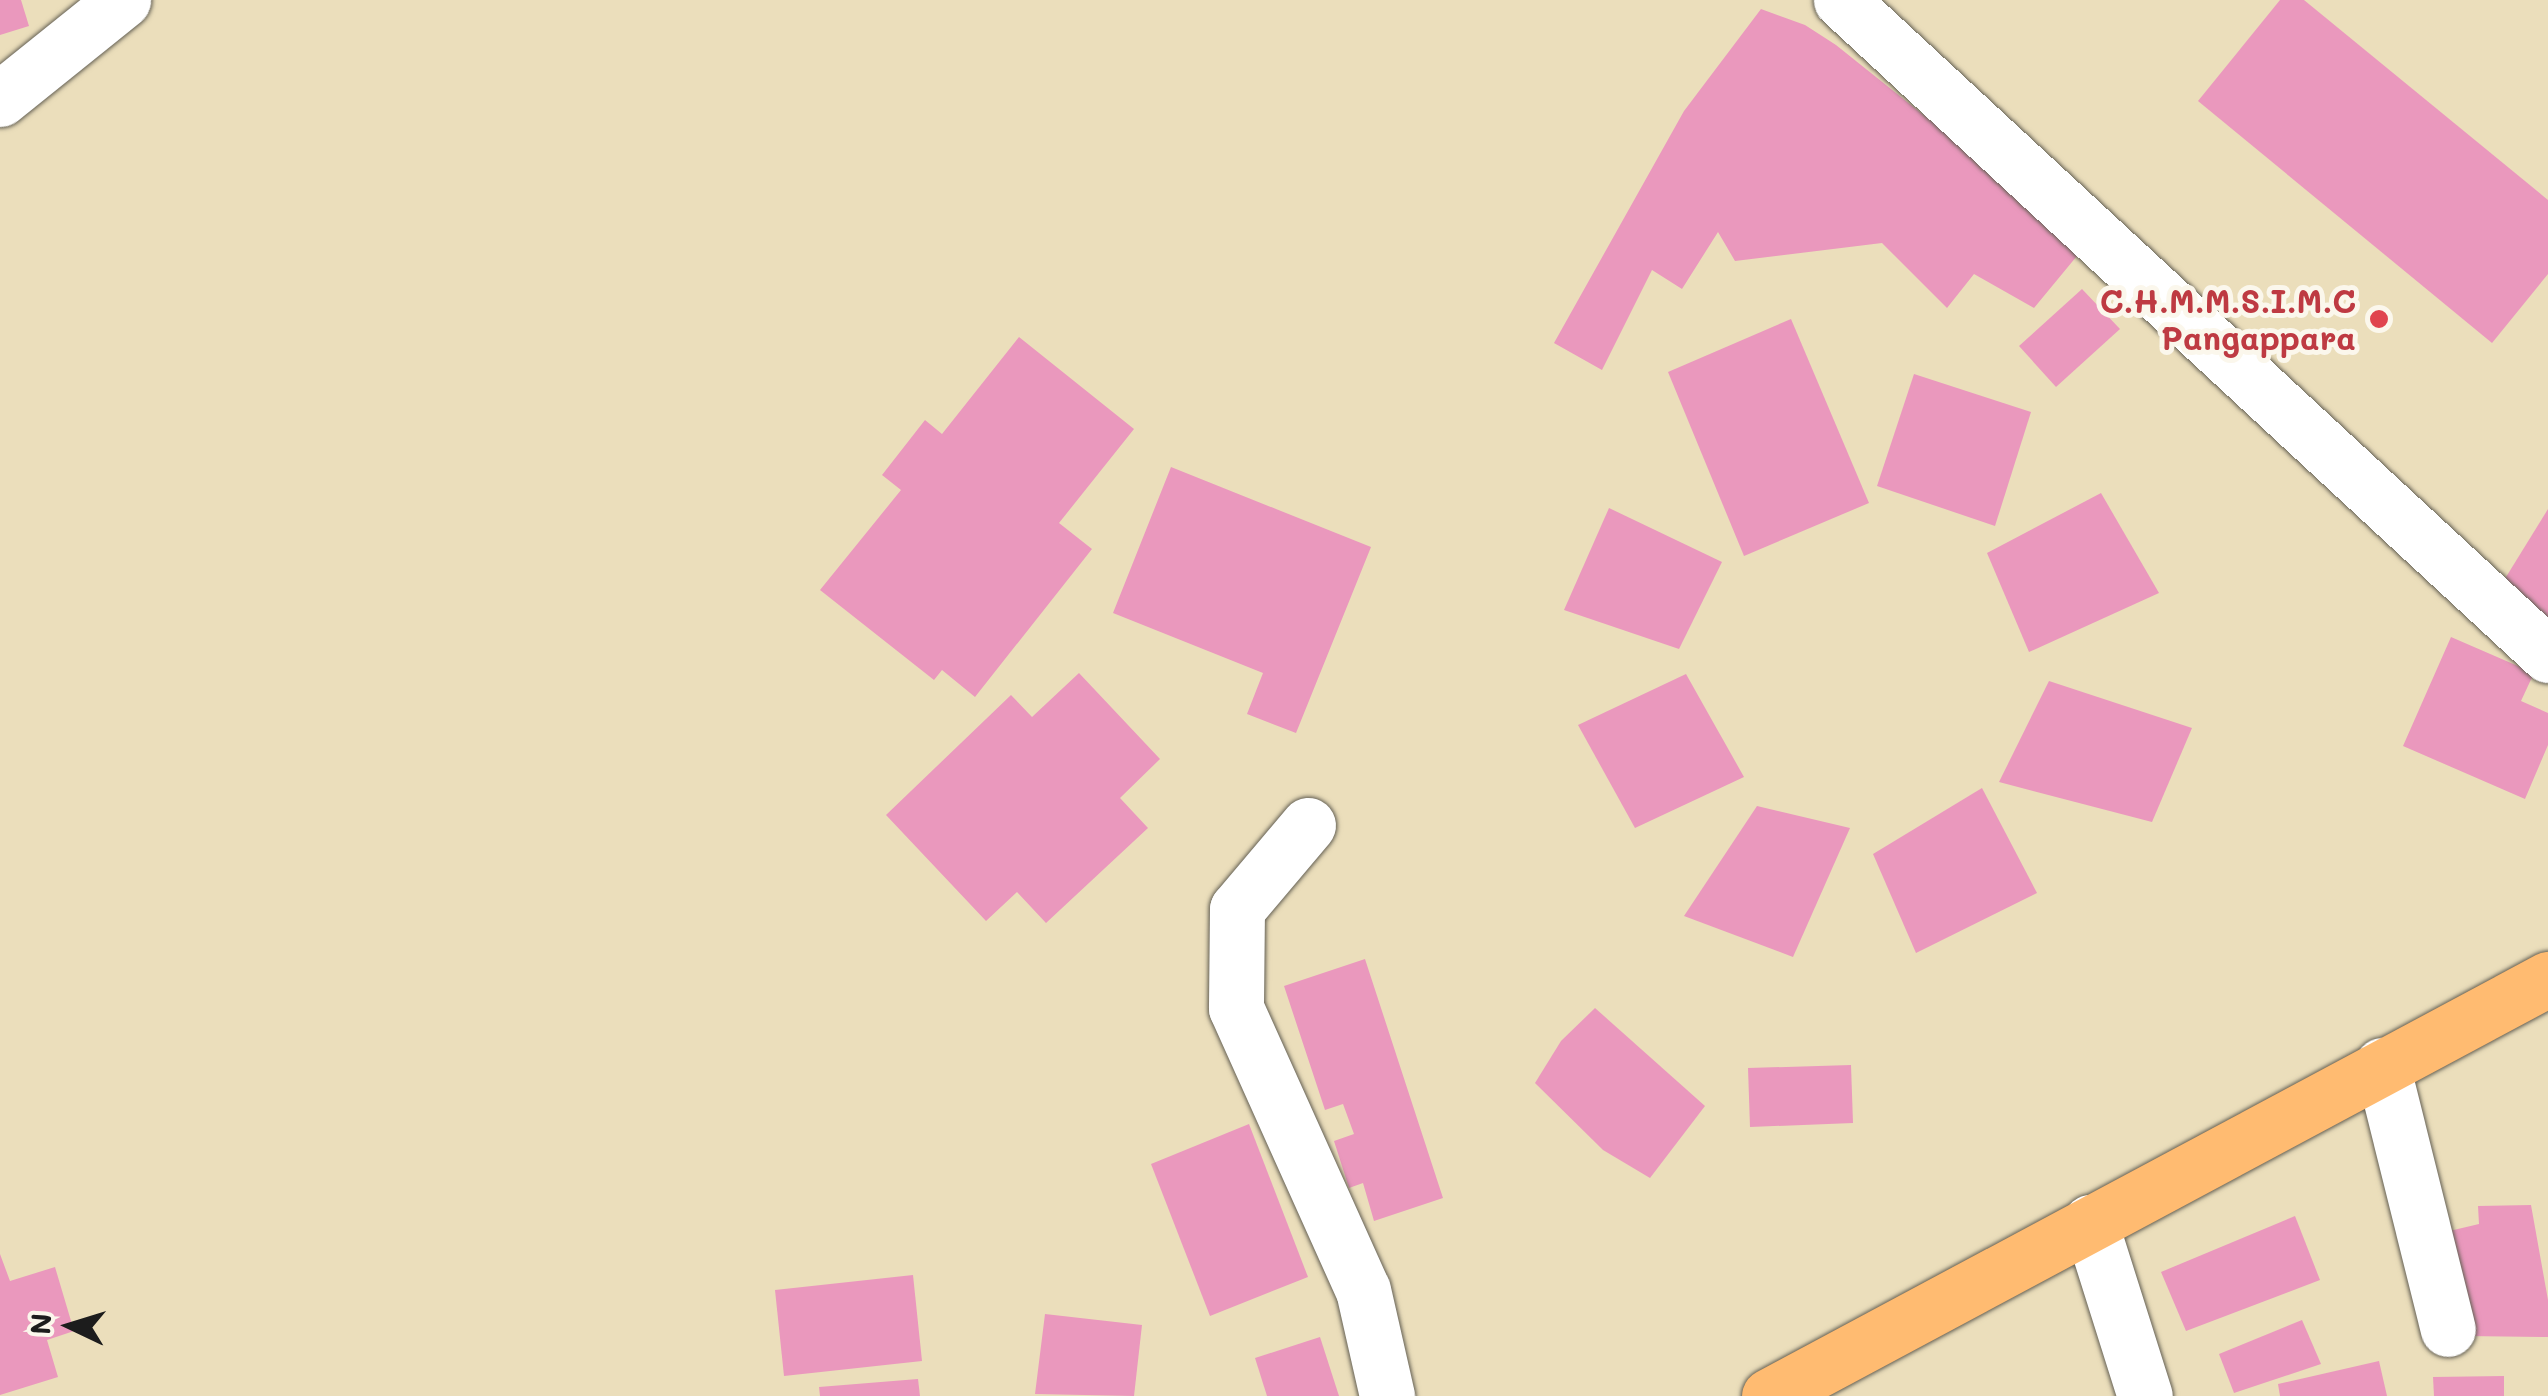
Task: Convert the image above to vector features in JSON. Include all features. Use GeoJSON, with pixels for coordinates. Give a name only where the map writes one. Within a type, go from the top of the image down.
{"type":"FeatureCollection","features":[{"type":"Feature","properties":{"kind":"main road"},"geometry":{"type":"LineString","coordinates":[[1769,1396],[2382,1065],[2548,980]]}},
{"type":"Feature","properties":{"kind":"street"},"geometry":{"type":"LineString","coordinates":[[0,99],[123,0]]}},
{"type":"Feature","properties":{"kind":"street"},"geometry":{"type":"LineString","coordinates":[[1841,0],[2548,654]]}},
{"type":"Feature","properties":{"kind":"street"},"geometry":{"type":"LineString","coordinates":[[1308,825],[1238,909],[1236,1008],[1363,1290],[1387,1396]]}},
{"type":"Feature","properties":{"kind":"street"},"geometry":{"type":"LineString","coordinates":[[2382,1065],[2448,1330]]}},
{"type":"Feature","properties":{"kind":"street"},"geometry":{"type":"LineString","coordinates":[[2090,1222],[2145,1396]]}},
{"type":"Feature","properties":{"kind":"building"},"geometry":{"type":"Polygon","coordinates":[[[0,0],[21,0],[29,26],[0,35],[0,0]]]}},
{"type":"Feature","properties":{"kind":"building"},"geometry":{"type":"Polygon","coordinates":[[[2280,0],[2304,0],[2548,200],[2548,274],[2492,343],[2198,101],[2280,0]]]}},
{"type":"Feature","properties":{"kind":"building"},"geometry":{"type":"Polygon","coordinates":[[[1761,9],[1805,25],[1836,45],[2086,245],[2034,308],[1974,274],[1947,308],[1882,243],[1735,261],[1718,232],[1682,289],[1652,270],[1602,370],[1554,343],[1684,111],[1761,9]]]}},
{"type":"Feature","properties":{"kind":"building"},"geometry":{"type":"Polygon","coordinates":[[[2082,289],[2120,329],[2056,387],[2019,346],[2082,289]]]}},
{"type":"Feature","properties":{"kind":"building"},"geometry":{"type":"Polygon","coordinates":[[[1791,319],[1869,503],[1744,556],[1668,372],[1791,319]]]}},
{"type":"Feature","properties":{"kind":"building"},"geometry":{"type":"Polygon","coordinates":[[[1019,337],[1134,429],[1059,523],[1092,549],[975,697],[942,670],[934,680],[820,590],[901,490],[882,475],[925,420],[942,434],[1019,337]]]}},
{"type":"Feature","properties":{"kind":"building"},"geometry":{"type":"Polygon","coordinates":[[[1914,374],[2031,412],[1995,526],[1877,486],[1914,374]]]}},
{"type":"Feature","properties":{"kind":"building"},"geometry":{"type":"Polygon","coordinates":[[[1171,467],[1371,547],[1296,733],[1247,714],[1263,673],[1113,613],[1171,467]]]}},
{"type":"Feature","properties":{"kind":"building"},"geometry":{"type":"Polygon","coordinates":[[[2101,493],[2159,593],[2029,652],[1987,553],[2101,493]]]}},
{"type":"Feature","properties":{"kind":"building"},"geometry":{"type":"Polygon","coordinates":[[[1609,508],[1722,562],[1679,649],[1564,610],[1609,508]]]}},
{"type":"Feature","properties":{"kind":"building"},"geometry":{"type":"Polygon","coordinates":[[[2548,509],[2548,621],[2498,590],[2548,509]]]}},
{"type":"Feature","properties":{"kind":"building"},"geometry":{"type":"Polygon","coordinates":[[[2451,637],[2534,673],[2521,701],[2548,713],[2548,745],[2525,799],[2403,746],[2451,637]]]}},
{"type":"Feature","properties":{"kind":"building"},"geometry":{"type":"Polygon","coordinates":[[[1079,673],[1160,759],[1120,798],[1148,828],[1046,923],[1017,892],[986,921],[886,815],[1011,695],[1032,717],[1079,673]]]}},
{"type":"Feature","properties":{"kind":"building"},"geometry":{"type":"Polygon","coordinates":[[[1686,674],[1744,777],[1635,828],[1578,725],[1686,674]]]}},
{"type":"Feature","properties":{"kind":"building"},"geometry":{"type":"Polygon","coordinates":[[[2049,681],[2192,728],[2152,822],[1999,782],[2049,681]]]}},
{"type":"Feature","properties":{"kind":"building"},"geometry":{"type":"Polygon","coordinates":[[[1982,788],[2037,893],[1916,953],[1873,854],[1982,788]]]}},
{"type":"Feature","properties":{"kind":"building"},"geometry":{"type":"Polygon","coordinates":[[[1757,806],[1850,828],[1793,957],[1684,916],[1757,806]]]}},
{"type":"Feature","properties":{"kind":"building"},"geometry":{"type":"Polygon","coordinates":[[[1365,959],[1443,1198],[1374,1221],[1363,1183],[1349,1188],[1334,1141],[1354,1134],[1343,1104],[1325,1110],[1284,986],[1365,959]]]}},
{"type":"Feature","properties":{"kind":"building"},"geometry":{"type":"Polygon","coordinates":[[[1595,1008],[1705,1106],[1650,1178],[1603,1150],[1535,1083],[1561,1041],[1595,1008]]]}},
{"type":"Feature","properties":{"kind":"building"},"geometry":{"type":"Polygon","coordinates":[[[1851,1065],[1853,1123],[1750,1127],[1748,1068],[1851,1065]]]}},
{"type":"Feature","properties":{"kind":"building"},"geometry":{"type":"Polygon","coordinates":[[[1249,1124],[1308,1277],[1210,1316],[1151,1164],[1249,1124]]]}},
{"type":"Feature","properties":{"kind":"building"},"geometry":{"type":"Polygon","coordinates":[[[2531,1205],[2548,1300],[2548,1337],[2465,1336],[2465,1284],[2443,1292],[2441,1233],[2479,1224],[2478,1206],[2531,1205]]]}},
{"type":"Feature","properties":{"kind":"building"},"geometry":{"type":"Polygon","coordinates":[[[2295,1216],[2320,1280],[2186,1331],[2161,1272],[2295,1216]]]}},
{"type":"Feature","properties":{"kind":"building"},"geometry":{"type":"Polygon","coordinates":[[[0,1254],[10,1281],[55,1267],[74,1331],[47,1340],[58,1377],[0,1395],[0,1254]]]}},
{"type":"Feature","properties":{"kind":"building"},"geometry":{"type":"Polygon","coordinates":[[[913,1275],[922,1361],[784,1376],[775,1290],[913,1275]]]}},
{"type":"Feature","properties":{"kind":"building"},"geometry":{"type":"Polygon","coordinates":[[[1045,1314],[1142,1325],[1134,1396],[1035,1394],[1045,1314]]]}},
{"type":"Feature","properties":{"kind":"building"},"geometry":{"type":"Polygon","coordinates":[[[2302,1320],[2321,1364],[2234,1393],[2219,1354],[2302,1320]]]}},
{"type":"Feature","properties":{"kind":"building"},"geometry":{"type":"Polygon","coordinates":[[[1320,1337],[1339,1396],[1267,1396],[1255,1358],[1320,1337]]]}},
{"type":"Feature","properties":{"kind":"building"},"geometry":{"type":"Polygon","coordinates":[[[2379,1361],[2387,1396],[2280,1396],[2278,1384],[2379,1361]]]}},
{"type":"Feature","properties":{"kind":"building"},"geometry":{"type":"Polygon","coordinates":[[[2504,1376],[2504,1396],[2434,1396],[2433,1377],[2504,1376]]]}},
{"type":"Feature","properties":{"kind":"building"},"geometry":{"type":"Polygon","coordinates":[[[918,1379],[920,1396],[820,1396],[819,1387],[918,1379]]]}},
{"type":"Feature","properties":{"kind":"place","name":"C.H.M.M.S.I.M.C Pangappara"},"geometry":{"type":"Point","coordinates":[2379,319]}}]}
